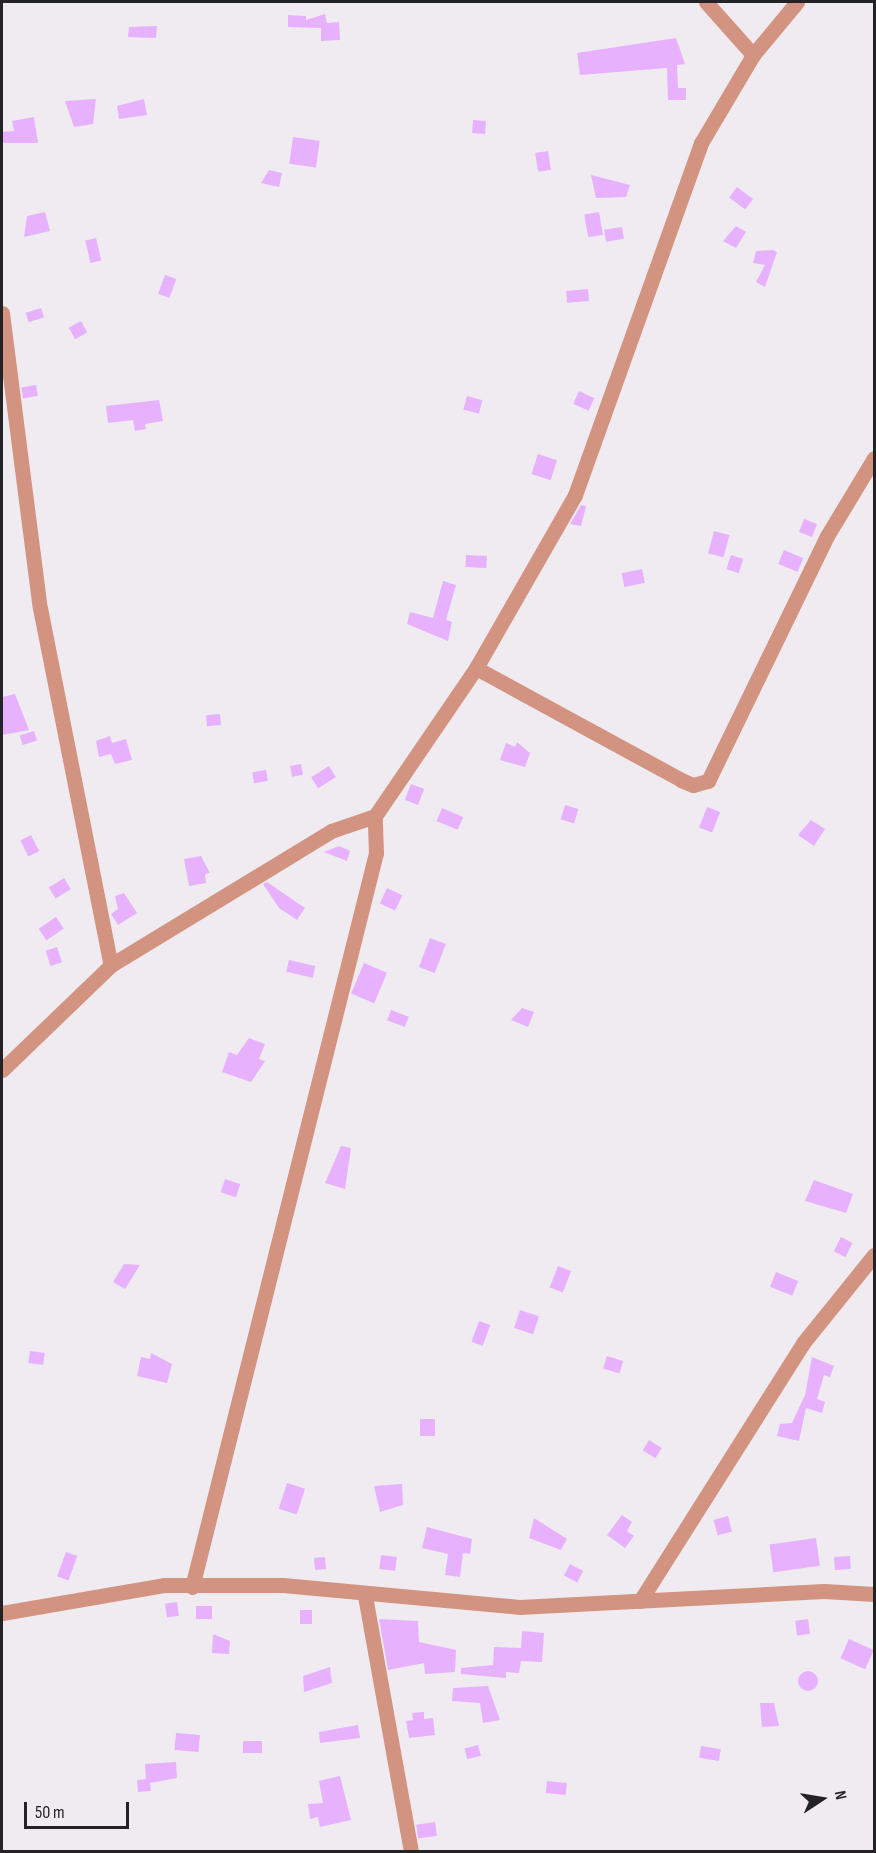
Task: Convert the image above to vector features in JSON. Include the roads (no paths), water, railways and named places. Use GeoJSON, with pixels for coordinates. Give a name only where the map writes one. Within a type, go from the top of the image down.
{"type":"FeatureCollection","features":[{"type":"Feature","properties":{"kind":"street"},"geometry":{"type":"LineString","coordinates":[[706,2],[753,55]]}},
{"type":"Feature","properties":{"kind":"street"},"geometry":{"type":"LineString","coordinates":[[192,1587],[376,853],[375,816],[476,668],[575,495],[701,143],[753,55],[797,2]]}},
{"type":"Feature","properties":{"kind":"street"},"geometry":{"type":"LineString","coordinates":[[2,313],[40,608],[111,965]]}},
{"type":"Feature","properties":{"kind":"street"},"geometry":{"type":"LineString","coordinates":[[476,668],[693,785],[708,781],[827,536],[874,458]]}},
{"type":"Feature","properties":{"kind":"street"},"geometry":{"type":"LineString","coordinates":[[2,1070],[111,965],[331,831],[375,816]]}},
{"type":"Feature","properties":{"kind":"street"},"geometry":{"type":"LineString","coordinates":[[640,1601],[803,1343],[874,1255]]}},
{"type":"Feature","properties":{"kind":"street"},"geometry":{"type":"LineString","coordinates":[[2,1613],[164,1585],[192,1587],[284,1585],[365,1596],[519,1607],[824,1590],[874,1594]]}},
{"type":"Feature","properties":{"kind":"street"},"geometry":{"type":"LineString","coordinates":[[365,1596],[411,1851]]}}]}
